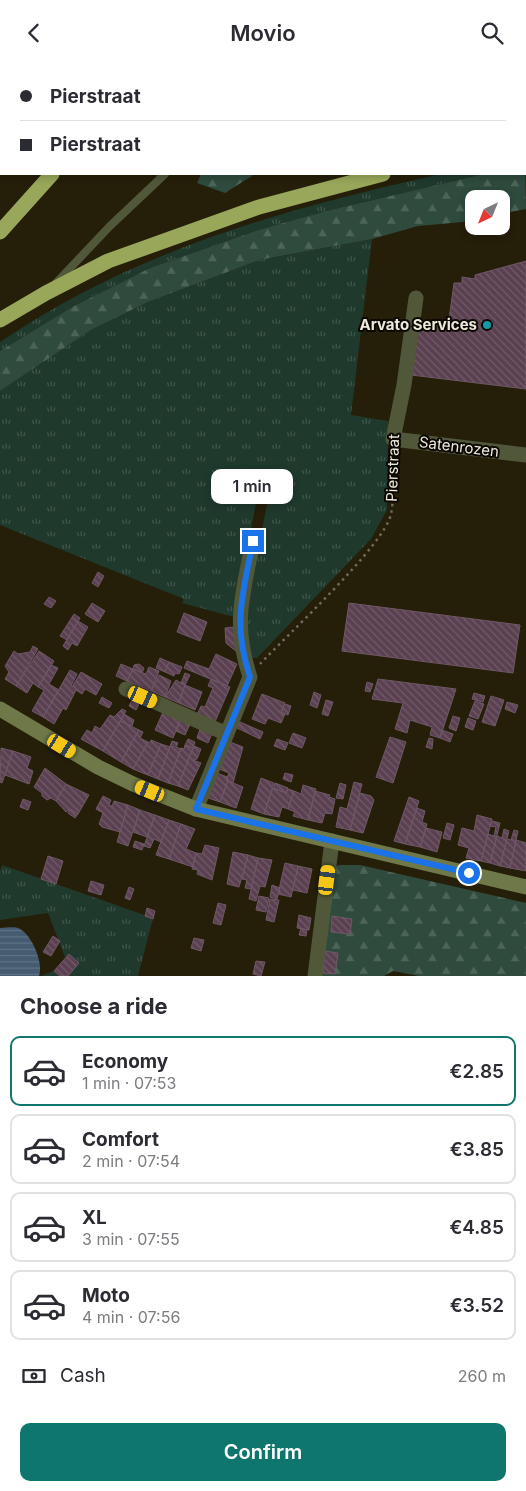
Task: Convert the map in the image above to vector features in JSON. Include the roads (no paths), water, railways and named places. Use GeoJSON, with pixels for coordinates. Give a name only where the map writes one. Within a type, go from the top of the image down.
{"type":"FeatureCollection","features":[{"type":"Feature","properties":{"kind":"highway"},"geometry":{"type":"LineString","coordinates":[[0,232],[51,175]]}},
{"type":"Feature","properties":{"kind":"highway"},"geometry":{"type":"LineString","coordinates":[[0,321],[46,293],[108,261],[259,207],[379,175]]}},
{"type":"Feature","properties":{"kind":"street","name":"Pierstraat"},"geometry":{"type":"LineString","coordinates":[[393,439],[404,385],[416,298]]}},
{"type":"Feature","properties":{"kind":"street","name":"Satenrozen"},"geometry":{"type":"LineString","coordinates":[[393,439],[526,455]]}},
{"type":"Feature","properties":{"kind":"street"},"geometry":{"type":"LineString","coordinates":[[196,809],[250,677],[242,652],[239,617],[253,541]]}},
{"type":"Feature","properties":{"kind":"street"},"geometry":{"type":"LineString","coordinates":[[126,689],[227,734]]}},
{"type":"Feature","properties":{"kind":"street"},"geometry":{"type":"LineString","coordinates":[[0,709],[98,767],[133,784],[196,809],[526,887]]}},
{"type":"Feature","properties":{"kind":"street"},"geometry":{"type":"LineString","coordinates":[[315,976],[332,841]]}},
{"type":"Feature","properties":{"kind":"lane"},"geometry":{"type":"LineString","coordinates":[[46,293],[110,225],[163,175]]}},
{"type":"Feature","properties":{"kind":"water"},"geometry":{"type":"Polygon","coordinates":[[[0,928],[18,928],[29,937],[36,950],[40,964],[39,976],[0,976],[0,928]]]}},
{"type":"Feature","properties":{"kind":"place","name":"Arvato Services"},"geometry":{"type":"Point","coordinates":[487,325]}}]}
